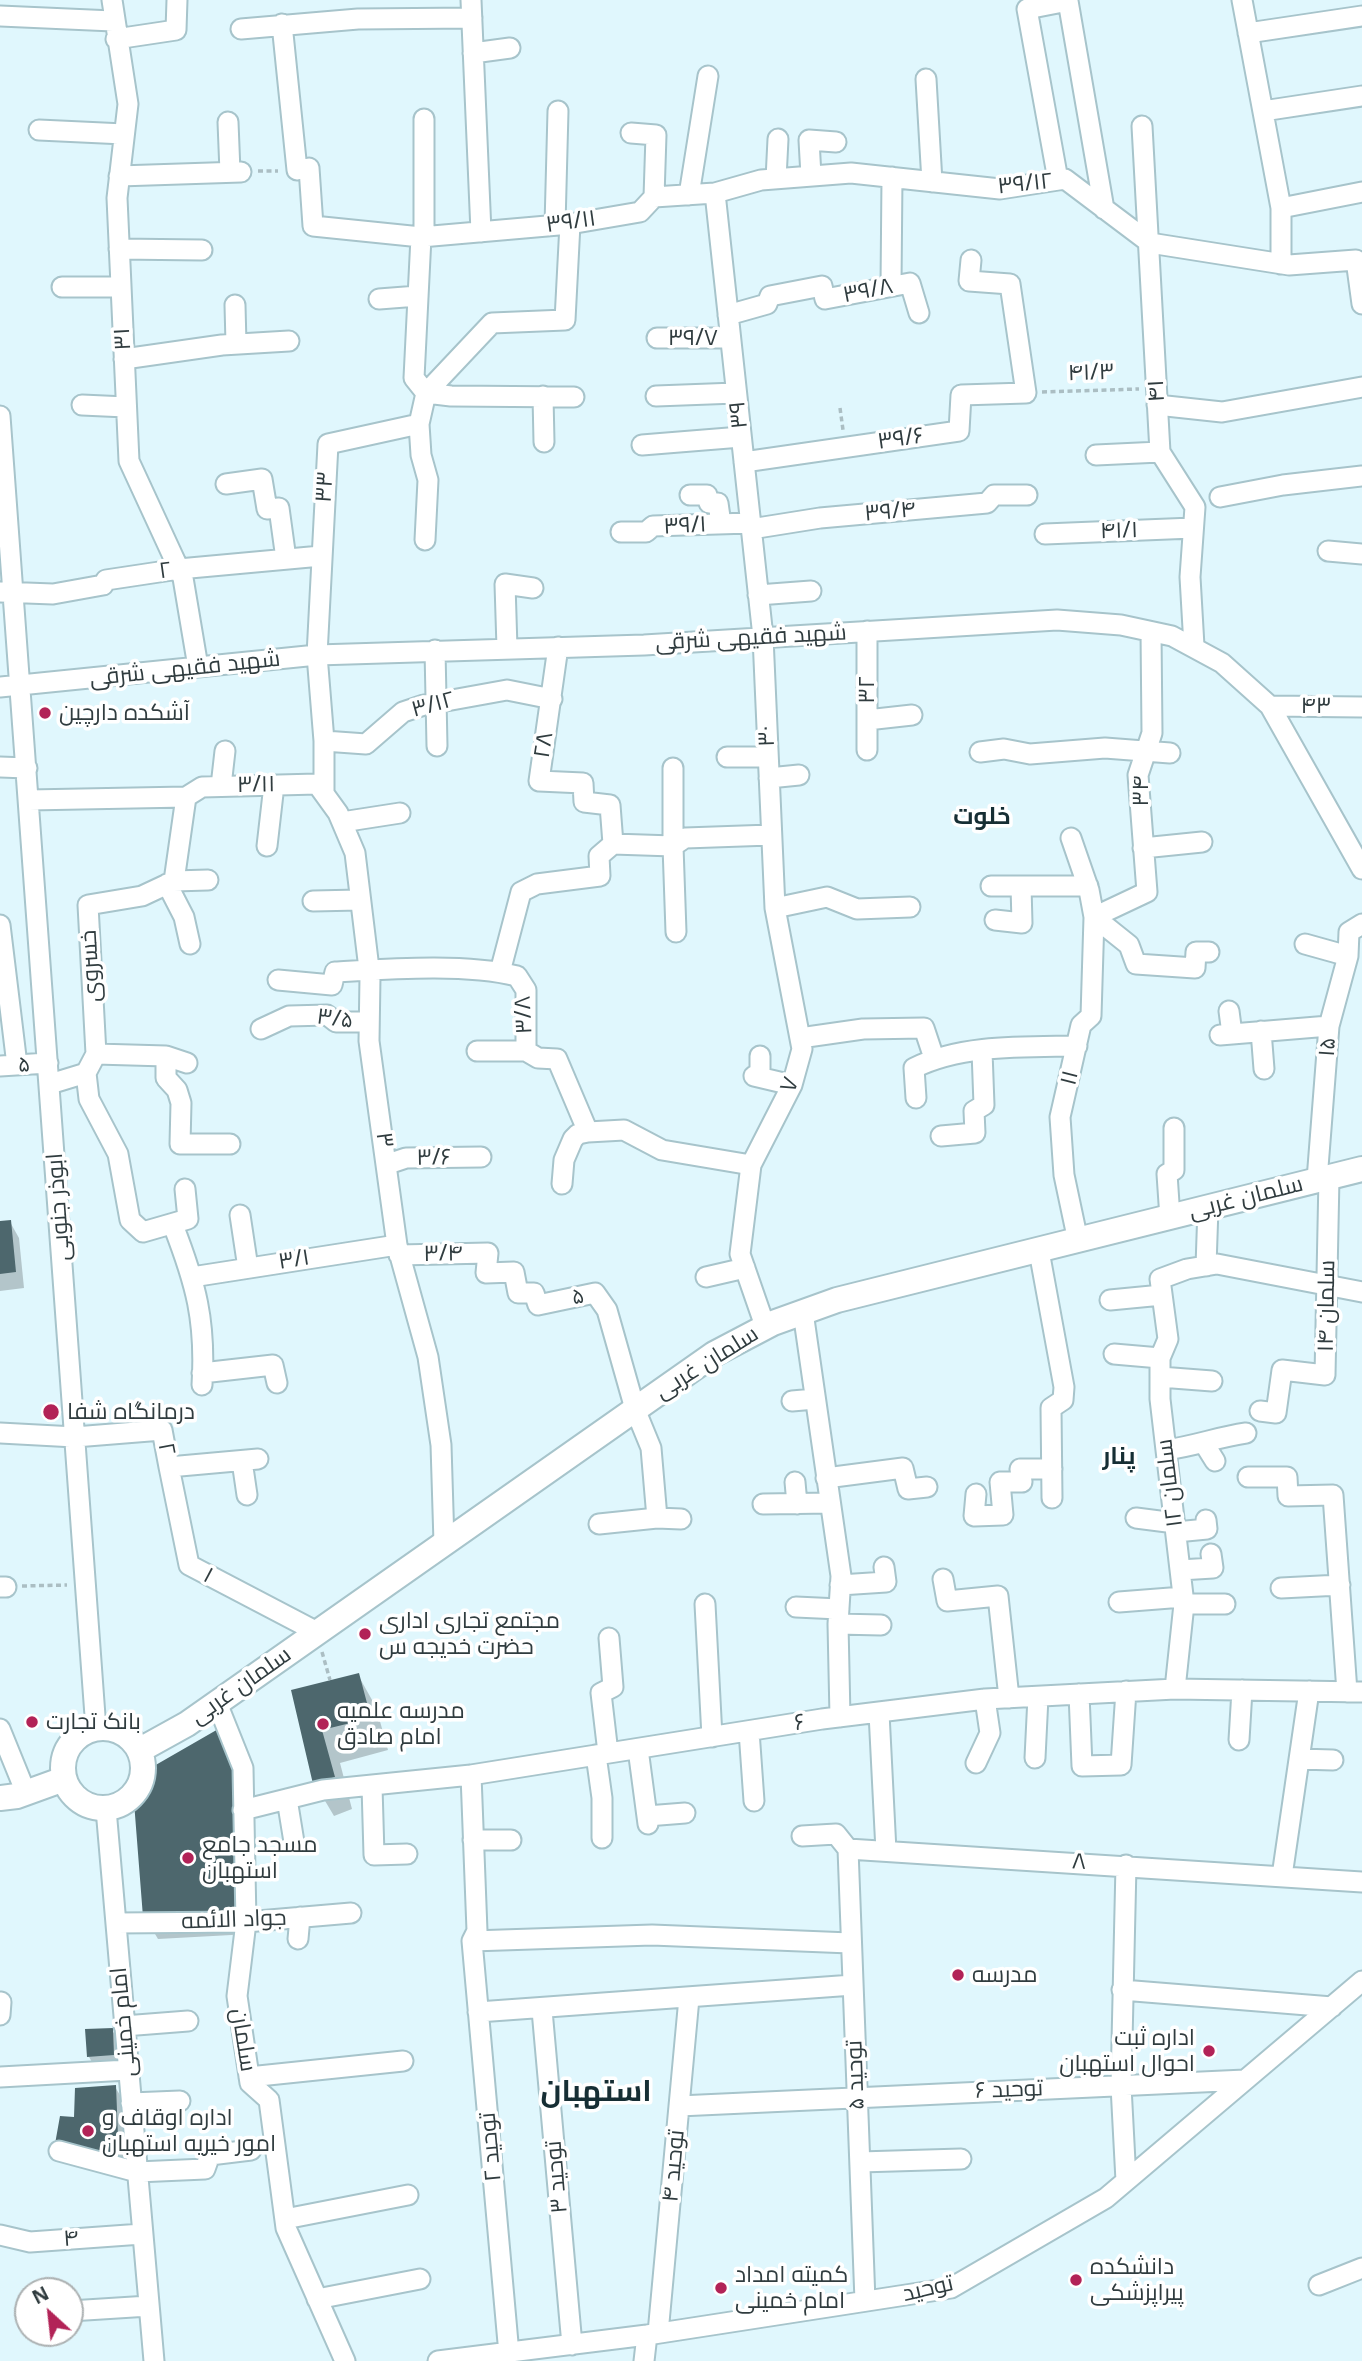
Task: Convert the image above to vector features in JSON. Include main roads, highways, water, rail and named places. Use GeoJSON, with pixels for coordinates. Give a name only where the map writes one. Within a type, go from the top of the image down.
{"type":"FeatureCollection","features":[{"type":"Feature","properties":{"kind":"main road","name":"سلمان غربی"},"geometry":{"type":"LineString","coordinates":[[139,1750],[217,1703],[714,1354],[765,1326],[837,1300],[1362,1169]]}},
{"type":"Feature","properties":{"kind":"main road"},"geometry":{"type":"LineString","coordinates":[[96,1729],[120,1731],[131,1739],[139,1750],[143,1764],[138,1789],[130,1799],[106,1809],[81,1802],[71,1794],[64,1779],[64,1757],[69,1745],[79,1735],[96,1729]]}},
{"type":"Feature","properties":{"kind":"main road"},"geometry":{"type":"LineString","coordinates":[[0,1798],[26,1793],[64,1779]]}},
{"type":"Feature","properties":{"kind":"place","name":"آشکده دارچین"},"geometry":{"type":"Point","coordinates":[45,713]}},
{"type":"Feature","properties":{"kind":"place","name":"درمانگاه شفا"},"geometry":{"type":"Point","coordinates":[51,1412]}},
{"type":"Feature","properties":{"kind":"place","name":"مجتمع تجاری اداری حضرت خدیجه س"},"geometry":{"type":"Point","coordinates":[365,1634]}},
{"type":"Feature","properties":{"kind":"place","name":"بانک تجارت"},"geometry":{"type":"Point","coordinates":[32,1722]}},
{"type":"Feature","properties":{"kind":"place","name":"مدرسه علمیه امام صادق"},"geometry":{"type":"Point","coordinates":[323,1724]}},
{"type":"Feature","properties":{"kind":"place","name":"مسجد جامع استهبان"},"geometry":{"type":"Point","coordinates":[188,1858]}},
{"type":"Feature","properties":{"kind":"place","name":"مدرسه"},"geometry":{"type":"Point","coordinates":[958,1975]}},
{"type":"Feature","properties":{"kind":"place","name":"اداره ثبت احوال استهبان"},"geometry":{"type":"Point","coordinates":[1209,2051]}},
{"type":"Feature","properties":{"kind":"place","name":"اداره اوقاف و امور خیریه استهبان"},"geometry":{"type":"Point","coordinates":[88,2131]}},
{"type":"Feature","properties":{"kind":"place","name":"دانشکده پیراپزشکی"},"geometry":{"type":"Point","coordinates":[1076,2280]}},
{"type":"Feature","properties":{"kind":"place","name":"کمیته امداد امام خمینی"},"geometry":{"type":"Point","coordinates":[721,2288]}},
{"type":"Feature","properties":{"kind":"district","name":"خلوت"},"geometry":{"type":"Point","coordinates":[982,817]}},
{"type":"Feature","properties":{"kind":"district","name":"پنار"},"geometry":{"type":"Point","coordinates":[1119,1457]}},
{"type":"Feature","properties":{"kind":"district","name":"استهبان"},"geometry":{"type":"Point","coordinates":[596,2092]}}]}
